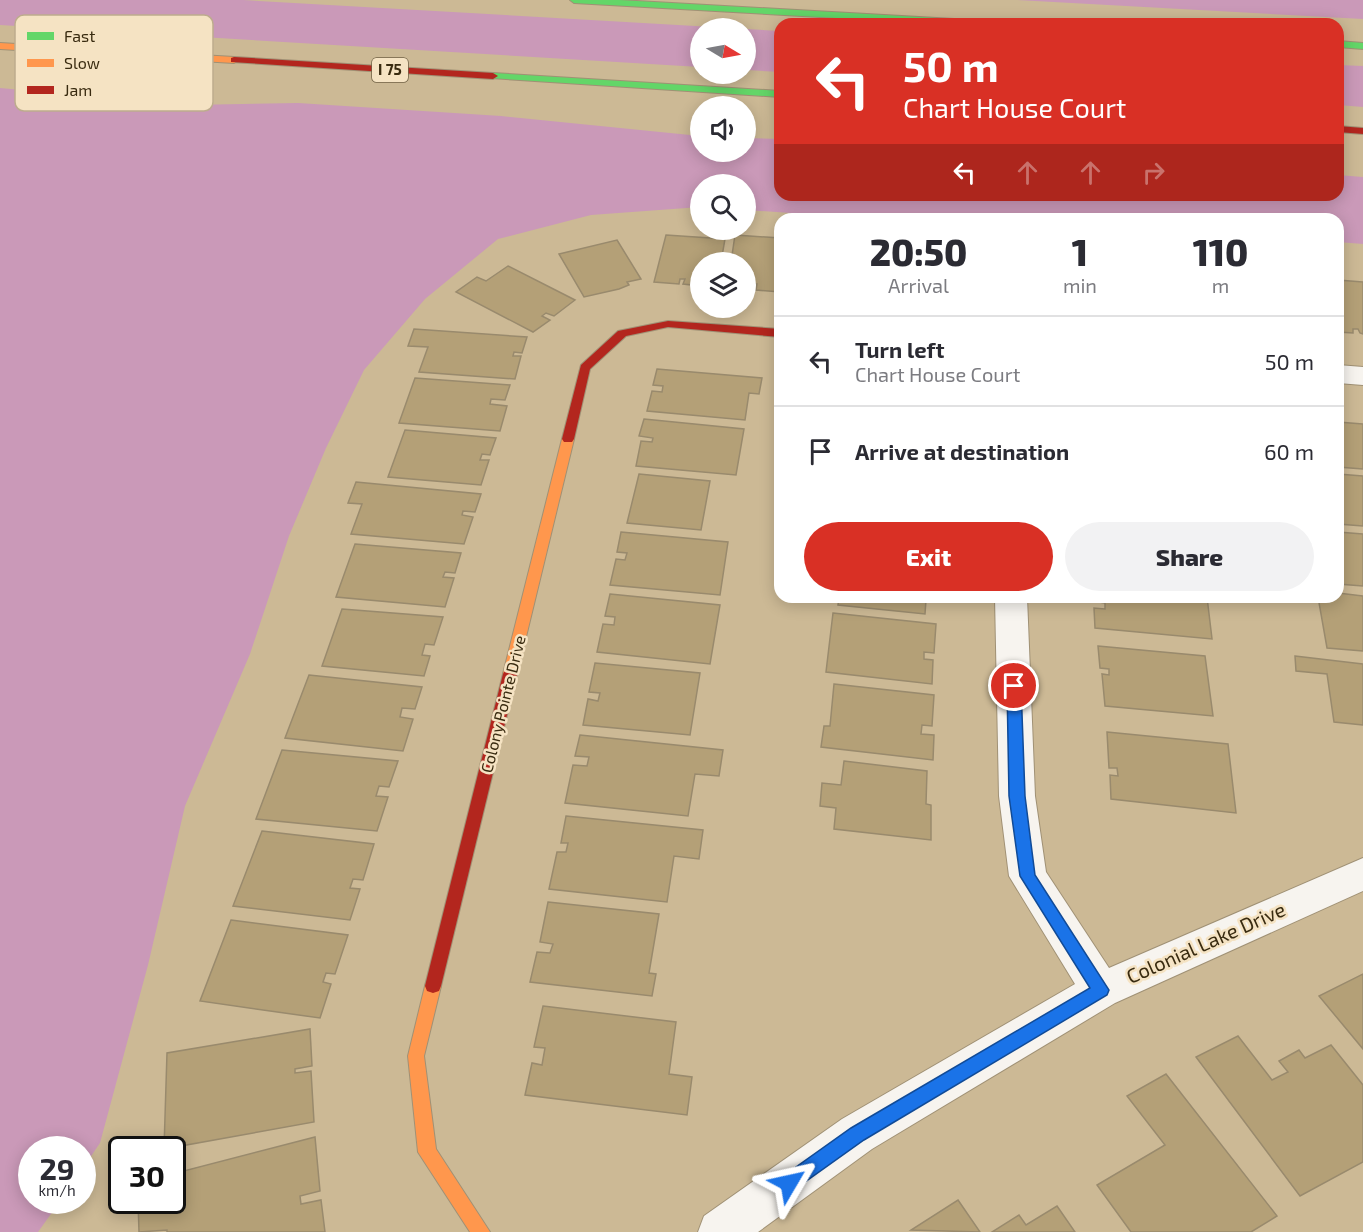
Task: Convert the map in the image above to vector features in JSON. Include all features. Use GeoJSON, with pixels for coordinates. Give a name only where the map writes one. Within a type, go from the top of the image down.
{"type":"FeatureCollection","features":[{"type":"Feature","properties":{"kind":"main road"},"geometry":{"type":"LineString","coordinates":[[574,0],[885,18]]}},
{"type":"Feature","properties":{"kind":"main road"},"geometry":{"type":"LineString","coordinates":[[1344,44],[1363,46]]}},
{"type":"Feature","properties":{"kind":"main road","name":"I 75"},"geometry":{"type":"LineString","coordinates":[[0,46],[15,47]]}},
{"type":"Feature","properties":{"kind":"main road","name":"I 75"},"geometry":{"type":"LineString","coordinates":[[213,59],[774,94]]}},
{"type":"Feature","properties":{"kind":"main road"},"geometry":{"type":"LineString","coordinates":[[1344,129],[1363,131]]}},
{"type":"Feature","properties":{"kind":"main road","name":"Colony Pointe Drive"},"geometry":{"type":"LineString","coordinates":[[481,1232],[427,1152],[416,1056],[585,368],[622,333],[668,324],[774,333]]}},
{"type":"Feature","properties":{"kind":"street"},"geometry":{"type":"LineString","coordinates":[[1344,374],[1363,376]]}},
{"type":"Feature","properties":{"kind":"street"},"geometry":{"type":"LineString","coordinates":[[1011,603],[1017,796],[1028,876],[1101,990]]}},
{"type":"Feature","properties":{"kind":"street","name":"Colonial Lake Drive"},"geometry":{"type":"LineString","coordinates":[[720,1232],[857,1134],[1101,990],[1363,874]]}},
{"type":"Feature","properties":{"kind":"shaded area"},"geometry":{"type":"Polygon","coordinates":[[[0,0],[243,0],[690,26],[690,66],[213,38],[213,15],[15,15],[15,26],[0,25],[0,0]]]}},
{"type":"Feature","properties":{"kind":"shaded area"},"geometry":{"type":"Polygon","coordinates":[[[1017,0],[1363,0],[1363,19],[1017,0]]]}},
{"type":"Feature","properties":{"kind":"shaded area"},"geometry":{"type":"Polygon","coordinates":[[[756,30],[774,31],[774,72],[756,71],[756,30]]]}},
{"type":"Feature","properties":{"kind":"shaded area"},"geometry":{"type":"Polygon","coordinates":[[[1344,65],[1363,66],[1363,107],[1344,105],[1344,65]]]}},
{"type":"Feature","properties":{"kind":"shaded area"},"geometry":{"type":"Polygon","coordinates":[[[0,88],[15,89],[15,111],[213,111],[213,105],[298,103],[501,116],[690,135],[690,162],[756,162],[756,138],[774,139],[774,201],[1344,201],[1344,175],[1363,177],[1363,244],[1344,242],[1344,213],[790,213],[756,211],[756,174],[690,174],[690,208],[591,215],[498,239],[425,299],[364,370],[326,448],[289,536],[250,654],[185,806],[148,965],[100,1143],[96,1149],[96,1136],[18,1136],[18,1214],[51,1214],[38,1232],[0,1232],[0,88]]]}},
{"type":"Feature","properties":{"kind":"building"},"geometry":{"type":"Polygon","coordinates":[[[666,235],[690,237],[690,240],[725,240],[723,252],[690,252],[690,285],[683,284],[685,279],[680,279],[679,284],[654,282],[666,235]]]}},
{"type":"Feature","properties":{"kind":"building"},"geometry":{"type":"Polygon","coordinates":[[[756,236],[774,238],[774,292],[756,290],[756,252],[732,252],[734,240],[756,240],[756,236]]]}},
{"type":"Feature","properties":{"kind":"building"},"geometry":{"type":"Polygon","coordinates":[[[617,240],[641,279],[627,282],[629,285],[619,289],[584,297],[559,254],[617,240]]]}},
{"type":"Feature","properties":{"kind":"building"},"geometry":{"type":"Polygon","coordinates":[[[508,266],[575,300],[554,316],[546,313],[542,316],[550,320],[533,332],[456,292],[477,277],[486,281],[508,266]]]}},
{"type":"Feature","properties":{"kind":"building"},"geometry":{"type":"Polygon","coordinates":[[[1344,280],[1363,282],[1363,334],[1358,329],[1353,329],[1353,333],[1344,332],[1344,280]]]}},
{"type":"Feature","properties":{"kind":"building"},"geometry":{"type":"Polygon","coordinates":[[[414,329],[527,337],[522,353],[514,352],[513,356],[521,356],[515,379],[419,372],[428,347],[408,346],[414,329]]]}},
{"type":"Feature","properties":{"kind":"building"},"geometry":{"type":"Polygon","coordinates":[[[657,369],[762,378],[759,394],[749,393],[745,420],[647,411],[652,391],[662,392],[663,386],[653,385],[657,369]]]}},
{"type":"Feature","properties":{"kind":"building"},"geometry":{"type":"Polygon","coordinates":[[[415,378],[510,385],[505,400],[491,399],[490,404],[507,406],[500,431],[399,423],[415,378]]]}},
{"type":"Feature","properties":{"kind":"building"},"geometry":{"type":"Polygon","coordinates":[[[644,419],[744,429],[736,475],[636,466],[641,441],[652,442],[653,438],[639,436],[644,419]]]}},
{"type":"Feature","properties":{"kind":"building"},"geometry":{"type":"Polygon","coordinates":[[[1344,422],[1363,424],[1363,469],[1344,467],[1344,422]]]}},
{"type":"Feature","properties":{"kind":"building"},"geometry":{"type":"Polygon","coordinates":[[[405,430],[496,438],[490,455],[482,454],[480,460],[489,460],[481,485],[388,477],[405,430]]]}},
{"type":"Feature","properties":{"kind":"building"},"geometry":{"type":"Polygon","coordinates":[[[639,474],[710,481],[701,530],[627,523],[639,474]]]}},
{"type":"Feature","properties":{"kind":"building"},"geometry":{"type":"Polygon","coordinates":[[[1344,474],[1363,476],[1363,526],[1344,524],[1344,474]]]}},
{"type":"Feature","properties":{"kind":"building"},"geometry":{"type":"Polygon","coordinates":[[[356,482],[481,494],[475,512],[463,511],[462,515],[473,517],[464,544],[351,534],[362,504],[348,503],[356,482]]]}},
{"type":"Feature","properties":{"kind":"building"},"geometry":{"type":"Polygon","coordinates":[[[621,532],[728,542],[720,595],[610,585],[616,559],[625,560],[627,553],[617,552],[621,532]]]}},
{"type":"Feature","properties":{"kind":"building"},"geometry":{"type":"Polygon","coordinates":[[[1344,532],[1363,534],[1363,586],[1344,584],[1344,532]]]}},
{"type":"Feature","properties":{"kind":"building"},"geometry":{"type":"Polygon","coordinates":[[[355,544],[461,553],[455,573],[445,572],[443,577],[454,578],[445,607],[336,597],[355,544]]]}},
{"type":"Feature","properties":{"kind":"building"},"geometry":{"type":"Polygon","coordinates":[[[610,594],[720,605],[710,664],[597,652],[603,624],[614,625],[615,617],[605,616],[610,594]]]}},
{"type":"Feature","properties":{"kind":"building"},"geometry":{"type":"Polygon","coordinates":[[[1344,594],[1363,596],[1363,651],[1327,648],[1319,603],[1344,603],[1344,594]]]}},
{"type":"Feature","properties":{"kind":"building"},"geometry":{"type":"Polygon","coordinates":[[[838,603],[926,603],[925,614],[838,605],[838,603]]]}},
{"type":"Feature","properties":{"kind":"building"},"geometry":{"type":"Polygon","coordinates":[[[1105,603],[1208,603],[1212,639],[1095,628],[1094,608],[1105,609],[1105,603]]]}},
{"type":"Feature","properties":{"kind":"building"},"geometry":{"type":"Polygon","coordinates":[[[342,609],[443,617],[434,645],[425,644],[422,655],[430,656],[424,676],[322,666],[342,609]]]}},
{"type":"Feature","properties":{"kind":"building"},"geometry":{"type":"Polygon","coordinates":[[[833,613],[936,624],[934,653],[924,652],[924,659],[933,660],[932,684],[826,672],[833,613]]]}},
{"type":"Feature","properties":{"kind":"building"},"geometry":{"type":"Polygon","coordinates":[[[1098,646],[1205,656],[1213,716],[1105,706],[1102,674],[1109,675],[1109,669],[1100,668],[1098,646]]]}},
{"type":"Feature","properties":{"kind":"building"},"geometry":{"type":"Polygon","coordinates":[[[1295,656],[1363,664],[1363,725],[1334,722],[1327,674],[1296,671],[1295,656]]]}},
{"type":"Feature","properties":{"kind":"building"},"geometry":{"type":"Polygon","coordinates":[[[595,663],[700,673],[690,735],[583,725],[588,699],[598,701],[600,693],[589,692],[595,663]]]}},
{"type":"Feature","properties":{"kind":"building"},"geometry":{"type":"Polygon","coordinates":[[[309,675],[422,687],[415,709],[402,708],[400,717],[413,719],[403,751],[285,738],[309,675]]]}},
{"type":"Feature","properties":{"kind":"building"},"geometry":{"type":"Polygon","coordinates":[[[834,684],[934,695],[932,726],[922,725],[921,734],[934,735],[933,760],[821,747],[824,726],[830,726],[834,684]]]}},
{"type":"Feature","properties":{"kind":"building"},"geometry":{"type":"Polygon","coordinates":[[[1107,732],[1228,744],[1236,813],[1111,799],[1110,775],[1118,776],[1117,768],[1109,768],[1107,732]]]}},
{"type":"Feature","properties":{"kind":"building"},"geometry":{"type":"Polygon","coordinates":[[[580,735],[723,750],[719,776],[695,774],[688,816],[565,803],[573,765],[587,766],[589,757],[575,756],[580,735]]]}},
{"type":"Feature","properties":{"kind":"building"},"geometry":{"type":"Polygon","coordinates":[[[282,750],[398,761],[389,787],[379,786],[376,796],[388,797],[377,831],[256,819],[282,750]]]}},
{"type":"Feature","properties":{"kind":"building"},"geometry":{"type":"Polygon","coordinates":[[[844,761],[927,771],[926,804],[931,805],[931,840],[834,829],[836,808],[820,806],[822,783],[841,785],[844,761]]]}},
{"type":"Feature","properties":{"kind":"building"},"geometry":{"type":"Polygon","coordinates":[[[566,816],[703,830],[699,859],[674,856],[667,902],[549,889],[557,852],[566,852],[568,843],[561,843],[566,816]]]}},
{"type":"Feature","properties":{"kind":"building"},"geometry":{"type":"Polygon","coordinates":[[[262,831],[374,844],[363,880],[353,879],[350,888],[360,889],[350,920],[233,906],[262,831]]]}},
{"type":"Feature","properties":{"kind":"building"},"geometry":{"type":"Polygon","coordinates":[[[548,902],[659,914],[649,973],[656,974],[652,996],[530,982],[537,952],[550,953],[553,944],[540,942],[548,902]]]}},
{"type":"Feature","properties":{"kind":"building"},"geometry":{"type":"Polygon","coordinates":[[[231,920],[348,935],[335,974],[326,973],[323,982],[331,984],[320,1018],[200,1001],[231,920]]]}},
{"type":"Feature","properties":{"kind":"building"},"geometry":{"type":"Polygon","coordinates":[[[1363,974],[1363,1049],[1319,996],[1363,974]]]}},
{"type":"Feature","properties":{"kind":"building"},"geometry":{"type":"Polygon","coordinates":[[[543,1006],[676,1022],[669,1074],[692,1077],[687,1115],[525,1095],[532,1063],[542,1065],[545,1048],[534,1047],[543,1006]]]}},
{"type":"Feature","properties":{"kind":"building"},"geometry":{"type":"Polygon","coordinates":[[[310,1029],[312,1066],[295,1069],[295,1073],[311,1071],[314,1122],[186,1145],[186,1136],[164,1136],[167,1053],[310,1029]]]}},
{"type":"Feature","properties":{"kind":"building"},"geometry":{"type":"Polygon","coordinates":[[[1238,1036],[1272,1080],[1288,1072],[1279,1061],[1299,1050],[1305,1058],[1331,1045],[1363,1085],[1363,1162],[1300,1196],[1196,1057],[1238,1036]]]}},
{"type":"Feature","properties":{"kind":"building"},"geometry":{"type":"Polygon","coordinates":[[[1166,1074],[1277,1216],[1251,1232],[1131,1232],[1097,1185],[1165,1145],[1127,1096],[1166,1074]]]}},
{"type":"Feature","properties":{"kind":"building"},"geometry":{"type":"Polygon","coordinates":[[[315,1137],[320,1191],[300,1196],[301,1204],[321,1200],[325,1232],[167,1232],[167,1230],[139,1232],[138,1214],[186,1214],[186,1170],[315,1137]]]}},
{"type":"Feature","properties":{"kind":"building"},"geometry":{"type":"Polygon","coordinates":[[[958,1200],[980,1232],[911,1230],[958,1200]]]}},
{"type":"Feature","properties":{"kind":"building"},"geometry":{"type":"Polygon","coordinates":[[[1057,1206],[1075,1232],[992,1232],[1019,1215],[1026,1225],[1057,1206]]]}},
{"type":"Feature","properties":{"kind":"traffic: fast"},"geometry":{"type":"LineString","coordinates":[[574,0],[885,18]]}},
{"type":"Feature","properties":{"kind":"traffic: fast"},"geometry":{"type":"LineString","coordinates":[[1344,44],[1363,46]]}},
{"type":"Feature","properties":{"kind":"traffic: fast"},"geometry":{"type":"LineString","coordinates":[[493,76],[774,94]]}},
{"type":"Feature","properties":{"kind":"traffic: slow"},"geometry":{"type":"LineString","coordinates":[[0,46],[15,47]]}},
{"type":"Feature","properties":{"kind":"traffic: slow"},"geometry":{"type":"LineString","coordinates":[[213,59],[234,60]]}},
{"type":"Feature","properties":{"kind":"traffic: slow"},"geometry":{"type":"LineString","coordinates":[[510,674],[568,439]]}},
{"type":"Feature","properties":{"kind":"traffic: slow"},"geometry":{"type":"LineString","coordinates":[[433,986],[416,1056],[427,1152],[481,1232]]}},
{"type":"Feature","properties":{"kind":"traffic: jam"},"geometry":{"type":"LineString","coordinates":[[234,60],[493,76]]}},
{"type":"Feature","properties":{"kind":"traffic: jam"},"geometry":{"type":"LineString","coordinates":[[1344,129],[1363,131]]}},
{"type":"Feature","properties":{"kind":"traffic: jam"},"geometry":{"type":"LineString","coordinates":[[568,439],[585,368],[622,333],[668,324],[774,333]]}},
{"type":"Feature","properties":{"kind":"traffic: jam"},"geometry":{"type":"LineString","coordinates":[[433,986],[510,674]]}},
{"type":"Feature","properties":{"kind":"route"},"geometry":{"type":"LineString","coordinates":[[789,1183],[857,1134],[1101,990],[1028,876],[1017,796],[1014,686]]}}]}
